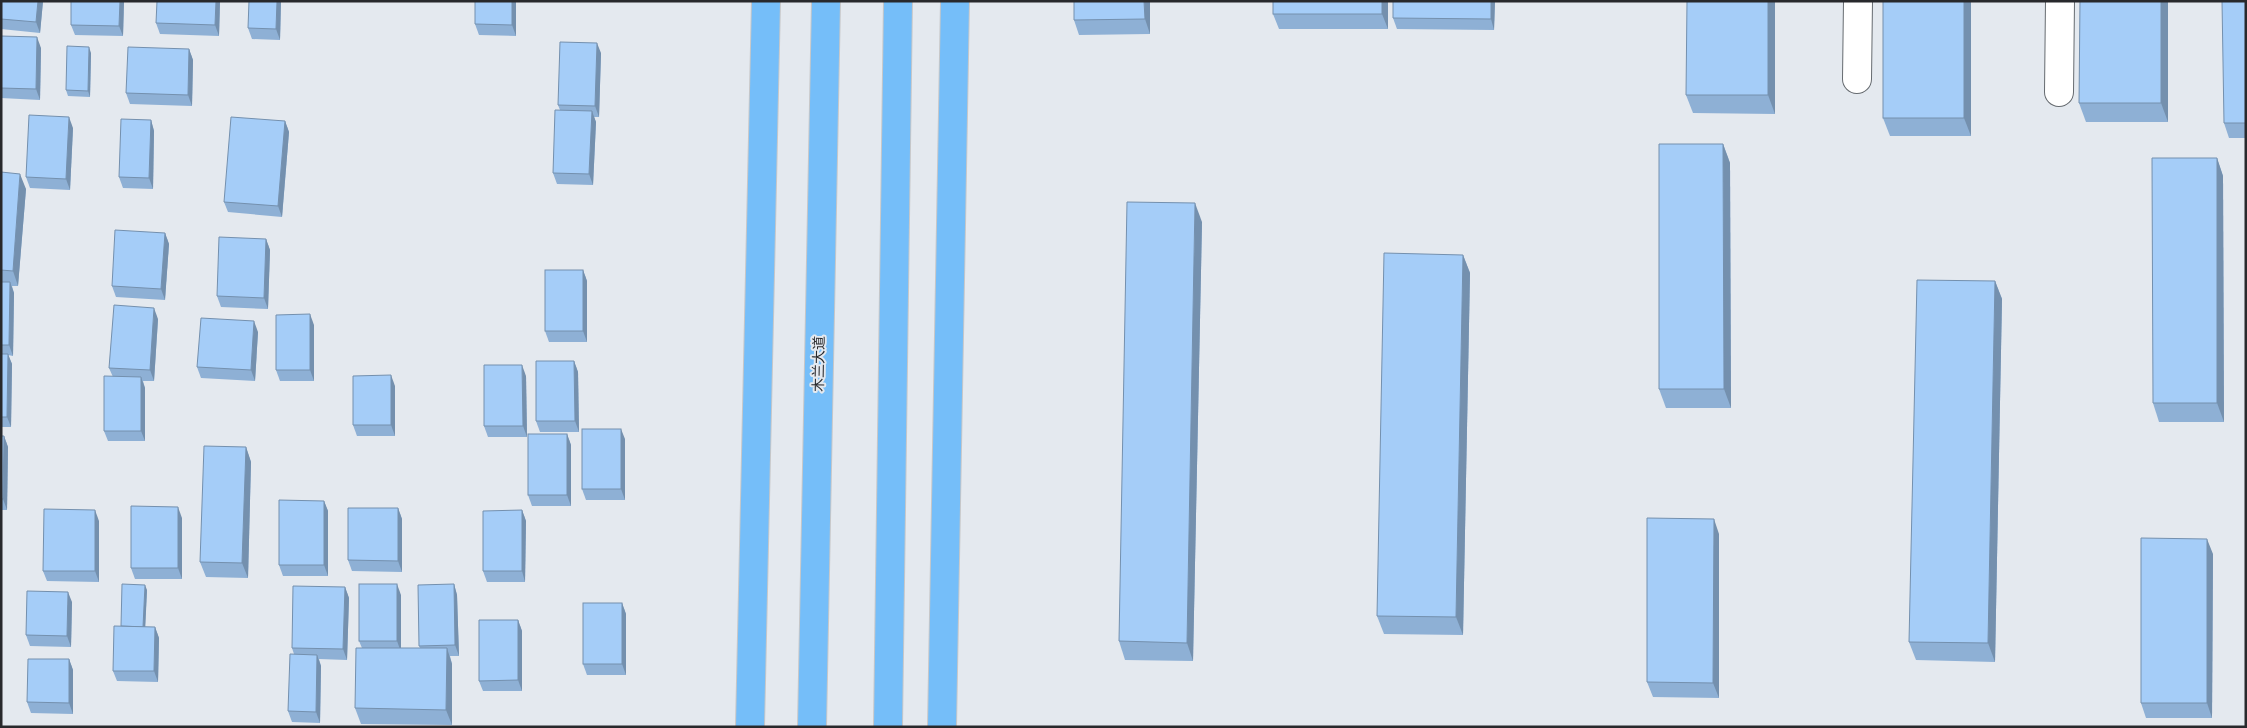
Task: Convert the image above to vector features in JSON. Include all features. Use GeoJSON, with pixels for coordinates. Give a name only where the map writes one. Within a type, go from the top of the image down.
{"type":"FeatureCollection","features":[{"type":"Feature","properties":{"kind":"main road"},"geometry":{"type":"LineString","coordinates":[[750,727],[766,1]]}},
{"type":"Feature","properties":{"kind":"main road","name":"木兰大道"},"geometry":{"type":"LineString","coordinates":[[812,727],[826,1]]}},
{"type":"Feature","properties":{"kind":"main road"},"geometry":{"type":"LineString","coordinates":[[888,727],[898,1]]}},
{"type":"Feature","properties":{"kind":"main road"},"geometry":{"type":"LineString","coordinates":[[942,727],[955,1]]}},
{"type":"Feature","properties":{"kind":"street"},"geometry":{"type":"LineString","coordinates":[[1857,79],[1858,1]]}},
{"type":"Feature","properties":{"kind":"street"},"geometry":{"type":"LineString","coordinates":[[2060,1],[2060,92]]}},
{"type":"Feature","properties":{"kind":"building"},"geometry":{"type":"Polygon","coordinates":[[[1,1],[38,1],[36,22],[1,19],[1,1]]]}},
{"type":"Feature","properties":{"kind":"building"},"geometry":{"type":"Polygon","coordinates":[[[71,1],[120,1],[119,26],[71,25],[71,1]]]}},
{"type":"Feature","properties":{"kind":"building"},"geometry":{"type":"Polygon","coordinates":[[[157,1],[216,1],[215,25],[156,23],[157,1]]]}},
{"type":"Feature","properties":{"kind":"building"},"geometry":{"type":"Polygon","coordinates":[[[249,1],[277,1],[276,29],[248,28],[249,1]]]}},
{"type":"Feature","properties":{"kind":"building"},"geometry":{"type":"Polygon","coordinates":[[[475,1],[512,1],[512,25],[475,24],[475,1]]]}},
{"type":"Feature","properties":{"kind":"building"},"geometry":{"type":"Polygon","coordinates":[[[1074,1],[1144,1],[1145,19],[1074,20],[1074,1]]]}},
{"type":"Feature","properties":{"kind":"building"},"geometry":{"type":"Polygon","coordinates":[[[1273,1],[1382,1],[1382,14],[1273,14],[1273,1]]]}},
{"type":"Feature","properties":{"kind":"building"},"geometry":{"type":"Polygon","coordinates":[[[1393,1],[1491,1],[1491,19],[1393,18],[1393,1]]]}},
{"type":"Feature","properties":{"kind":"building"},"geometry":{"type":"Polygon","coordinates":[[[1687,1],[1768,1],[1768,95],[1686,95],[1687,1]]]}},
{"type":"Feature","properties":{"kind":"building"},"geometry":{"type":"Polygon","coordinates":[[[1883,1],[1964,1],[1964,118],[1883,118],[1883,1]]]}},
{"type":"Feature","properties":{"kind":"building"},"geometry":{"type":"Polygon","coordinates":[[[2080,1],[2161,1],[2161,103],[2079,103],[2080,1]]]}},
{"type":"Feature","properties":{"kind":"building"},"geometry":{"type":"Polygon","coordinates":[[[2222,1],[2246,1],[2246,123],[2224,123],[2222,1]]]}},
{"type":"Feature","properties":{"kind":"building"},"geometry":{"type":"Polygon","coordinates":[[[1,36],[37,37],[36,89],[1,88],[1,36]]]}},
{"type":"Feature","properties":{"kind":"building"},"geometry":{"type":"Polygon","coordinates":[[[560,42],[597,43],[595,106],[558,105],[560,42]]]}},
{"type":"Feature","properties":{"kind":"building"},"geometry":{"type":"Polygon","coordinates":[[[67,46],[89,47],[88,91],[66,90],[67,46]]]}},
{"type":"Feature","properties":{"kind":"building"},"geometry":{"type":"Polygon","coordinates":[[[128,47],[189,49],[188,95],[126,93],[128,47]]]}},
{"type":"Feature","properties":{"kind":"building"},"geometry":{"type":"Polygon","coordinates":[[[555,110],[592,111],[589,174],[553,173],[555,110]]]}},
{"type":"Feature","properties":{"kind":"building"},"geometry":{"type":"Polygon","coordinates":[[[29,115],[69,117],[66,179],[26,177],[29,115]]]}},
{"type":"Feature","properties":{"kind":"building"},"geometry":{"type":"Polygon","coordinates":[[[231,117],[285,121],[278,206],[224,202],[231,117]]]}},
{"type":"Feature","properties":{"kind":"building"},"geometry":{"type":"Polygon","coordinates":[[[121,119],[151,120],[149,178],[119,177],[121,119]]]}},
{"type":"Feature","properties":{"kind":"building"},"geometry":{"type":"Polygon","coordinates":[[[1659,144],[1723,144],[1724,389],[1659,389],[1659,144]]]}},
{"type":"Feature","properties":{"kind":"building"},"geometry":{"type":"Polygon","coordinates":[[[2152,158],[2217,158],[2217,403],[2153,403],[2152,158]]]}},
{"type":"Feature","properties":{"kind":"building"},"geometry":{"type":"Polygon","coordinates":[[[1,172],[20,174],[13,271],[1,270],[1,172]]]}},
{"type":"Feature","properties":{"kind":"building"},"geometry":{"type":"Polygon","coordinates":[[[1127,202],[1195,203],[1187,643],[1119,641],[1127,202]]]}},
{"type":"Feature","properties":{"kind":"building"},"geometry":{"type":"Polygon","coordinates":[[[115,230],[165,233],[161,289],[112,286],[115,230]]]}},
{"type":"Feature","properties":{"kind":"building"},"geometry":{"type":"Polygon","coordinates":[[[219,237],[266,239],[264,298],[217,296],[219,237]]]}},
{"type":"Feature","properties":{"kind":"building"},"geometry":{"type":"Polygon","coordinates":[[[1384,253],[1463,255],[1456,617],[1377,616],[1384,253]]]}},
{"type":"Feature","properties":{"kind":"building"},"geometry":{"type":"Polygon","coordinates":[[[545,270],[583,270],[583,331],[545,331],[545,270]]]}},
{"type":"Feature","properties":{"kind":"building"},"geometry":{"type":"Polygon","coordinates":[[[1917,280],[1995,281],[1988,643],[1909,642],[1917,280]]]}},
{"type":"Feature","properties":{"kind":"building"},"geometry":{"type":"Polygon","coordinates":[[[1,282],[10,282],[9,345],[1,345],[1,282]]]}},
{"type":"Feature","properties":{"kind":"building"},"geometry":{"type":"Polygon","coordinates":[[[114,305],[154,308],[150,370],[109,368],[114,305]]]}},
{"type":"Feature","properties":{"kind":"building"},"geometry":{"type":"Polygon","coordinates":[[[310,314],[310,370],[276,370],[276,315],[310,314]]]}},
{"type":"Feature","properties":{"kind":"building"},"geometry":{"type":"Polygon","coordinates":[[[201,318],[254,321],[251,370],[197,367],[201,318]]]}},
{"type":"Feature","properties":{"kind":"building"},"geometry":{"type":"Polygon","coordinates":[[[1,354],[8,354],[7,417],[1,417],[1,354]]]}},
{"type":"Feature","properties":{"kind":"building"},"geometry":{"type":"Polygon","coordinates":[[[536,361],[574,361],[575,421],[536,421],[536,361]]]}},
{"type":"Feature","properties":{"kind":"building"},"geometry":{"type":"Polygon","coordinates":[[[484,365],[522,365],[523,426],[484,426],[484,365]]]}},
{"type":"Feature","properties":{"kind":"building"},"geometry":{"type":"Polygon","coordinates":[[[391,375],[391,425],[353,425],[353,376],[391,375]]]}},
{"type":"Feature","properties":{"kind":"building"},"geometry":{"type":"Polygon","coordinates":[[[104,376],[141,377],[141,431],[104,431],[104,376]]]}},
{"type":"Feature","properties":{"kind":"building"},"geometry":{"type":"Polygon","coordinates":[[[582,429],[621,429],[621,489],[582,489],[582,429]]]}},
{"type":"Feature","properties":{"kind":"building"},"geometry":{"type":"Polygon","coordinates":[[[528,434],[567,434],[567,495],[528,495],[528,434]]]}},
{"type":"Feature","properties":{"kind":"building"},"geometry":{"type":"Polygon","coordinates":[[[1,436],[4,436],[3,499],[1,499],[1,436]]]}},
{"type":"Feature","properties":{"kind":"building"},"geometry":{"type":"Polygon","coordinates":[[[204,446],[246,447],[242,563],[200,562],[204,446]]]}},
{"type":"Feature","properties":{"kind":"building"},"geometry":{"type":"Polygon","coordinates":[[[279,500],[324,501],[324,565],[279,565],[279,500]]]}},
{"type":"Feature","properties":{"kind":"building"},"geometry":{"type":"Polygon","coordinates":[[[131,506],[178,507],[178,568],[131,568],[131,506]]]}},
{"type":"Feature","properties":{"kind":"building"},"geometry":{"type":"Polygon","coordinates":[[[348,508],[398,508],[398,561],[348,560],[348,508]]]}},
{"type":"Feature","properties":{"kind":"building"},"geometry":{"type":"Polygon","coordinates":[[[44,509],[95,510],[95,571],[43,571],[44,509]]]}},
{"type":"Feature","properties":{"kind":"building"},"geometry":{"type":"Polygon","coordinates":[[[522,510],[522,571],[483,571],[483,511],[522,510]]]}},
{"type":"Feature","properties":{"kind":"building"},"geometry":{"type":"Polygon","coordinates":[[[1647,518],[1714,519],[1713,683],[1647,682],[1647,518]]]}},
{"type":"Feature","properties":{"kind":"building"},"geometry":{"type":"Polygon","coordinates":[[[2141,538],[2207,539],[2207,703],[2141,703],[2141,538]]]}},
{"type":"Feature","properties":{"kind":"building"},"geometry":{"type":"Polygon","coordinates":[[[122,584],[145,585],[143,627],[121,626],[122,584]]]}},
{"type":"Feature","properties":{"kind":"building"},"geometry":{"type":"Polygon","coordinates":[[[359,584],[397,584],[397,641],[359,641],[359,584]]]}},
{"type":"Feature","properties":{"kind":"building"},"geometry":{"type":"Polygon","coordinates":[[[454,584],[455,645],[419,646],[418,585],[454,584]]]}},
{"type":"Feature","properties":{"kind":"building"},"geometry":{"type":"Polygon","coordinates":[[[293,586],[345,587],[343,649],[292,648],[293,586]]]}},
{"type":"Feature","properties":{"kind":"building"},"geometry":{"type":"Polygon","coordinates":[[[27,591],[68,592],[67,636],[26,635],[27,591]]]}},
{"type":"Feature","properties":{"kind":"building"},"geometry":{"type":"Polygon","coordinates":[[[583,603],[622,603],[622,664],[583,664],[583,603]]]}},
{"type":"Feature","properties":{"kind":"building"},"geometry":{"type":"Polygon","coordinates":[[[479,620],[518,620],[518,680],[479,681],[479,620]]]}},
{"type":"Feature","properties":{"kind":"building"},"geometry":{"type":"Polygon","coordinates":[[[114,626],[155,627],[154,671],[113,671],[114,626]]]}},
{"type":"Feature","properties":{"kind":"building"},"geometry":{"type":"Polygon","coordinates":[[[356,648],[447,648],[446,710],[355,708],[356,648]]]}},
{"type":"Feature","properties":{"kind":"building"},"geometry":{"type":"Polygon","coordinates":[[[290,654],[317,655],[316,712],[288,711],[290,654]]]}},
{"type":"Feature","properties":{"kind":"building"},"geometry":{"type":"Polygon","coordinates":[[[28,659],[69,659],[69,703],[27,702],[28,659]]]}}]}
